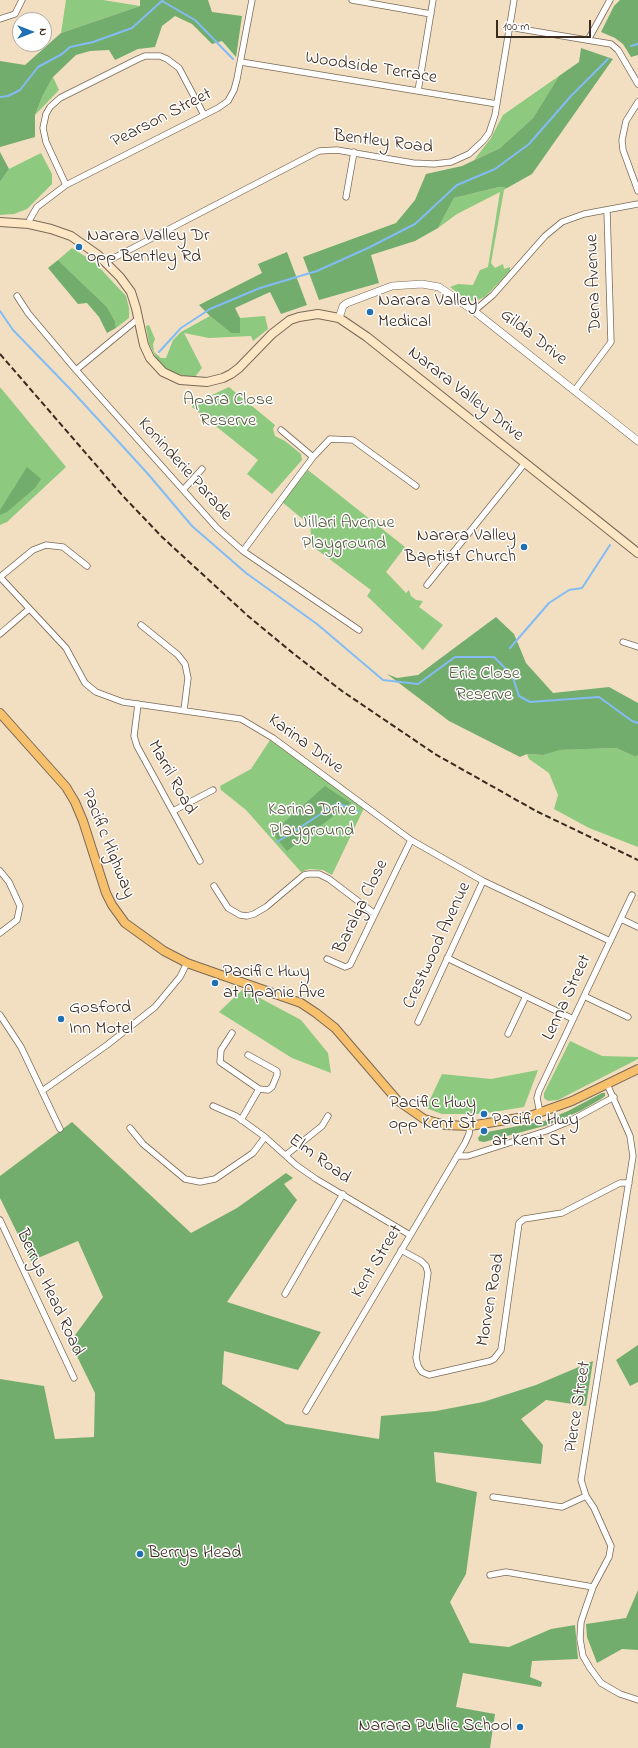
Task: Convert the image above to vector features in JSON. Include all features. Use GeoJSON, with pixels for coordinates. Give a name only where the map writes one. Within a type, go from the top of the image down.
{"type":"FeatureCollection","features":[{"type":"Feature","properties":{"kind":"main road","name":"Narara Valley Drive"},"geometry":{"type":"LineString","coordinates":[[0,222],[29,224],[51,229],[71,236],[106,262],[123,280],[131,292],[144,345],[150,358],[158,368],[167,375],[180,380],[207,382],[223,378],[239,368],[272,334],[290,320],[318,314],[339,318],[362,333],[638,553]]}},
{"type":"Feature","properties":{"kind":"main road","name":"Pacific Highway"},"geometry":{"type":"LineString","coordinates":[[0,714],[49,767],[72,797],[82,821],[106,893],[118,914],[131,928],[164,951],[187,963],[301,1004],[316,1013],[335,1028],[398,1100],[409,1110],[424,1119],[445,1125],[470,1126],[494,1123],[540,1113],[572,1101],[638,1069]]}},
{"type":"Feature","properties":{"kind":"street"},"geometry":{"type":"LineString","coordinates":[[0,19],[15,14],[22,0]]}},
{"type":"Feature","properties":{"kind":"street","name":"Pearson Street"},"geometry":{"type":"LineString","coordinates":[[29,224],[30,219],[37,208],[66,185],[218,108],[228,101],[236,85],[252,0]]}},
{"type":"Feature","properties":{"kind":"street"},"geometry":{"type":"LineString","coordinates":[[352,0],[365,1],[431,14]]}},
{"type":"Feature","properties":{"kind":"street"},"geometry":{"type":"LineString","coordinates":[[418,91],[433,0]]}},
{"type":"Feature","properties":{"kind":"street","name":"Bentley Road"},"geometry":{"type":"LineString","coordinates":[[106,262],[314,153],[329,149],[424,164],[451,162],[469,154],[483,141],[492,124],[497,104],[514,0]]}},
{"type":"Feature","properties":{"kind":"street"},"geometry":{"type":"LineString","coordinates":[[588,40],[610,0]]}},
{"type":"Feature","properties":{"kind":"street"},"geometry":{"type":"LineString","coordinates":[[509,27],[606,43],[615,47],[638,84]]}},
{"type":"Feature","properties":{"kind":"street"},"geometry":{"type":"LineString","coordinates":[[66,185],[46,142],[43,128],[46,114],[50,107],[60,98],[145,56],[160,56],[167,59],[179,68],[204,115]]}},
{"type":"Feature","properties":{"kind":"street","name":"Woodside Terrace"},"geometry":{"type":"LineString","coordinates":[[241,62],[497,104]]}},
{"type":"Feature","properties":{"kind":"street"},"geometry":{"type":"LineString","coordinates":[[638,102],[626,121],[622,140],[623,150],[638,191]]}},
{"type":"Feature","properties":{"kind":"street"},"geometry":{"type":"LineString","coordinates":[[346,197],[354,152]]}},
{"type":"Feature","properties":{"kind":"street"},"geometry":{"type":"LineString","coordinates":[[474,311],[493,294],[553,229],[572,217],[638,204]]}},
{"type":"Feature","properties":{"kind":"street","name":"Dena Avenue"},"geometry":{"type":"LineString","coordinates":[[575,390],[611,342],[607,210]]}},
{"type":"Feature","properties":{"kind":"street","name":"Gilda Drive"},"geometry":{"type":"LineString","coordinates":[[339,318],[343,306],[351,300],[392,286],[409,284],[439,287],[474,311],[638,441]]}},
{"type":"Feature","properties":{"kind":"street","name":"Koninderie Parade"},"geometry":{"type":"LineString","coordinates":[[17,296],[28,313],[76,370],[217,528],[243,551],[359,630]]}},
{"type":"Feature","properties":{"kind":"street"},"geometry":{"type":"LineString","coordinates":[[76,370],[138,318]]}},
{"type":"Feature","properties":{"kind":"street"},"geometry":{"type":"LineString","coordinates":[[281,430],[313,457]]}},
{"type":"Feature","properties":{"kind":"street"},"geometry":{"type":"LineString","coordinates":[[243,551],[313,457],[330,439],[353,440],[416,486]]}},
{"type":"Feature","properties":{"kind":"street"},"geometry":{"type":"LineString","coordinates":[[427,585],[525,463]]}},
{"type":"Feature","properties":{"kind":"street"},"geometry":{"type":"LineString","coordinates":[[182,490],[202,469]]}},
{"type":"Feature","properties":{"kind":"street"},"geometry":{"type":"LineString","coordinates":[[0,577],[33,550],[46,545],[63,546],[87,566]]}},
{"type":"Feature","properties":{"kind":"street","name":"Karina Drive"},"geometry":{"type":"LineString","coordinates":[[0,577],[66,648],[86,683],[96,692],[108,697],[138,704],[241,719],[257,727],[411,840],[483,881],[610,941]]}},
{"type":"Feature","properties":{"kind":"street"},"geometry":{"type":"LineString","coordinates":[[0,634],[29,609]]}},
{"type":"Feature","properties":{"kind":"street"},"geometry":{"type":"LineString","coordinates":[[141,625],[178,655],[185,664],[188,678],[184,710]]}},
{"type":"Feature","properties":{"kind":"street"},"geometry":{"type":"LineString","coordinates":[[623,642],[638,646]]}},
{"type":"Feature","properties":{"kind":"street","name":"Marril Road"},"geometry":{"type":"LineString","coordinates":[[138,704],[135,741],[200,861]]}},
{"type":"Feature","properties":{"kind":"street"},"geometry":{"type":"LineString","coordinates":[[173,811],[213,790]]}},
{"type":"Feature","properties":{"kind":"street","name":"Baralga Close"},"geometry":{"type":"LineString","coordinates":[[328,959],[345,967],[350,965],[411,840]]}},
{"type":"Feature","properties":{"kind":"street"},"geometry":{"type":"LineString","coordinates":[[0,871],[9,882],[20,906],[17,920],[0,933]]}},
{"type":"Feature","properties":{"kind":"street"},"geometry":{"type":"LineString","coordinates":[[214,886],[228,908],[240,915],[247,916],[266,907],[304,876],[309,874],[319,874],[375,914]]}},
{"type":"Feature","properties":{"kind":"street","name":"Crestwood Avenue"},"geometry":{"type":"LineString","coordinates":[[418,1022],[483,881]]}},
{"type":"Feature","properties":{"kind":"street","name":"Lenna Street"},"geometry":{"type":"LineString","coordinates":[[540,1113],[537,1098],[539,1092],[632,896]]}},
{"type":"Feature","properties":{"kind":"street"},"geometry":{"type":"LineString","coordinates":[[621,919],[638,927]]}},
{"type":"Feature","properties":{"kind":"street"},"geometry":{"type":"LineString","coordinates":[[447,958],[574,1019]]}},
{"type":"Feature","properties":{"kind":"street"},"geometry":{"type":"LineString","coordinates":[[42,1091],[107,1045],[155,1007],[180,977],[187,963]]}},
{"type":"Feature","properties":{"kind":"street"},"geometry":{"type":"LineString","coordinates":[[508,1034],[526,996]]}},
{"type":"Feature","properties":{"kind":"street"},"geometry":{"type":"LineString","coordinates":[[584,996],[628,1017]]}},
{"type":"Feature","properties":{"kind":"street"},"geometry":{"type":"LineString","coordinates":[[0,1014],[21,1047],[60,1129]]}},
{"type":"Feature","properties":{"kind":"street"},"geometry":{"type":"LineString","coordinates":[[232,1033],[220,1050],[220,1062],[259,1089],[268,1090],[272,1087],[278,1073],[274,1069],[248,1055]]}},
{"type":"Feature","properties":{"kind":"street","name":"Pierce Street"},"geometry":{"type":"LineString","coordinates":[[607,1084],[630,1136],[633,1156],[581,1480],[586,1496],[594,1508],[611,1546],[609,1557],[593,1587],[581,1622],[580,1639],[583,1656],[601,1683],[620,1694],[638,1700]]}},
{"type":"Feature","properties":{"kind":"street"},"geometry":{"type":"LineString","coordinates":[[241,1120],[259,1089]]}},
{"type":"Feature","properties":{"kind":"street"},"geometry":{"type":"LineString","coordinates":[[457,1156],[468,1156],[546,1131],[570,1121],[614,1097]]}},
{"type":"Feature","properties":{"kind":"street","name":"Elm Road"},"geometry":{"type":"LineString","coordinates":[[213,1106],[241,1120],[265,1137],[296,1165],[410,1235]]}},
{"type":"Feature","properties":{"kind":"street"},"geometry":{"type":"LineString","coordinates":[[286,1155],[322,1126],[328,1116]]}},
{"type":"Feature","properties":{"kind":"street","name":"Kent Street"},"geometry":{"type":"LineString","coordinates":[[306,1411],[457,1156],[469,1134],[470,1126]]}},
{"type":"Feature","properties":{"kind":"street"},"geometry":{"type":"LineString","coordinates":[[130,1128],[144,1144],[185,1179],[200,1182],[215,1179],[253,1153],[265,1137]]}},
{"type":"Feature","properties":{"kind":"street","name":"Morven Road"},"geometry":{"type":"LineString","coordinates":[[401,1250],[421,1261],[426,1266],[428,1274],[416,1358],[418,1366],[422,1372],[428,1375],[490,1361],[494,1359],[501,1350],[519,1223],[524,1219],[562,1213],[620,1183],[629,1183]]}},
{"type":"Feature","properties":{"kind":"street"},"geometry":{"type":"LineString","coordinates":[[285,1294],[343,1194]]}},
{"type":"Feature","properties":{"kind":"street","name":"Berrys Head Road"},"geometry":{"type":"LineString","coordinates":[[0,1220],[74,1378]]}},
{"type":"Feature","properties":{"kind":"street"},"geometry":{"type":"LineString","coordinates":[[492,1497],[562,1506],[586,1496]]}},
{"type":"Feature","properties":{"kind":"street"},"geometry":{"type":"LineString","coordinates":[[490,1575],[506,1572],[593,1587]]}},
{"type":"Feature","properties":{"kind":"green space"},"geometry":{"type":"Polygon","coordinates":[[[66,0],[103,0],[140,6],[61,33],[66,0]]]}},
{"type":"Feature","properties":{"kind":"green space"},"geometry":{"type":"Polygon","coordinates":[[[140,0],[208,0],[212,12],[242,16],[236,57],[222,41],[212,44],[192,24],[175,16],[162,26],[155,47],[138,49],[115,60],[109,50],[90,51],[76,55],[53,77],[43,95],[35,115],[35,137],[0,147],[0,61],[25,65],[40,52],[52,52],[52,41],[61,33],[140,6],[140,0]]]}},
{"type":"Feature","properties":{"kind":"green space"},"geometry":{"type":"Polygon","coordinates":[[[620,0],[638,0],[638,55],[631,57],[623,44],[615,38],[601,32],[614,6],[620,0]]]}},
{"type":"Feature","properties":{"kind":"green space"},"geometry":{"type":"Polygon","coordinates":[[[581,48],[613,59],[532,174],[507,188],[499,187],[454,198],[438,228],[415,241],[371,255],[379,283],[319,300],[303,257],[396,223],[415,200],[426,174],[462,166],[500,148],[533,118],[559,76],[579,62],[581,48]]]}},
{"type":"Feature","properties":{"kind":"green space"},"geometry":{"type":"Polygon","coordinates":[[[559,76],[533,118],[500,148],[474,160],[491,138],[503,115],[559,76]]]}},
{"type":"Feature","properties":{"kind":"green space"},"geometry":{"type":"Polygon","coordinates":[[[53,77],[59,90],[35,115],[43,95],[53,77]]]}},
{"type":"Feature","properties":{"kind":"green space"},"geometry":{"type":"Polygon","coordinates":[[[0,152],[9,169],[0,182],[0,152]]]}},
{"type":"Feature","properties":{"kind":"green space"},"geometry":{"type":"Polygon","coordinates":[[[41,153],[52,174],[52,184],[27,209],[14,214],[0,215],[0,182],[9,169],[41,153]]]}},
{"type":"Feature","properties":{"kind":"green space"},"geometry":{"type":"Polygon","coordinates":[[[499,187],[507,188],[504,190],[491,263],[495,268],[503,264],[504,269],[510,267],[510,271],[485,297],[475,301],[467,300],[450,287],[458,284],[473,285],[480,270],[488,267],[500,192],[457,214],[438,228],[454,198],[499,187]]]}},
{"type":"Feature","properties":{"kind":"green space"},"geometry":{"type":"Polygon","coordinates":[[[72,248],[94,262],[126,296],[129,308],[129,318],[116,328],[115,321],[107,307],[58,260],[72,248]]]}},
{"type":"Feature","properties":{"kind":"green space"},"geometry":{"type":"Polygon","coordinates":[[[287,252],[307,305],[281,314],[270,292],[235,308],[240,318],[240,333],[231,333],[199,305],[262,273],[258,264],[287,252]]]}},
{"type":"Feature","properties":{"kind":"green space"},"geometry":{"type":"Polygon","coordinates":[[[58,260],[107,307],[115,321],[116,328],[107,333],[99,317],[87,303],[78,304],[48,268],[58,260]]]}},
{"type":"Feature","properties":{"kind":"green space"},"geometry":{"type":"Polygon","coordinates":[[[210,316],[231,333],[239,333],[240,318],[265,316],[268,329],[253,341],[251,336],[209,338],[184,333],[202,368],[194,378],[177,374],[167,369],[157,360],[149,343],[146,326],[149,325],[155,339],[153,344],[154,352],[161,358],[166,358],[173,340],[181,332],[210,316]]]}},
{"type":"Feature","properties":{"kind":"green space"},"geometry":{"type":"Polygon","coordinates":[[[0,387],[66,467],[7,522],[0,525],[0,387]]]}},
{"type":"Feature","properties":{"kind":"green space","name":"Apara Close Reserve"},"geometry":{"type":"Polygon","coordinates":[[[229,387],[275,425],[273,429],[275,436],[285,441],[301,454],[302,460],[272,494],[247,474],[258,460],[192,407],[193,404],[229,387]]]}},
{"type":"Feature","properties":{"kind":"green space"},"geometry":{"type":"Polygon","coordinates":[[[27,467],[41,479],[35,488],[7,512],[0,515],[0,510],[27,467]]]}},
{"type":"Feature","properties":{"kind":"green space","name":"Willari Avenue Playground"},"geometry":{"type":"Polygon","coordinates":[[[308,470],[405,547],[386,572],[406,593],[409,590],[411,596],[416,600],[423,601],[419,607],[443,625],[423,650],[367,596],[371,590],[312,546],[310,525],[282,502],[308,470]]]}},
{"type":"Feature","properties":{"kind":"green space","name":"Eric Close Reserve"},"geometry":{"type":"Polygon","coordinates":[[[496,617],[514,634],[526,663],[553,693],[609,687],[638,703],[638,755],[636,757],[616,748],[559,750],[543,755],[527,754],[520,757],[449,721],[387,674],[397,678],[418,675],[496,617]]]}},
{"type":"Feature","properties":{"kind":"green space","name":"Karina Drive Playground"},"geometry":{"type":"Polygon","coordinates":[[[270,740],[364,808],[332,875],[323,870],[309,869],[301,872],[246,810],[221,790],[220,786],[251,769],[270,740]]]}},
{"type":"Feature","properties":{"kind":"green space"},"geometry":{"type":"Polygon","coordinates":[[[616,748],[636,757],[638,755],[638,847],[589,828],[554,809],[558,795],[549,773],[529,759],[527,754],[543,755],[555,750],[616,748]]]}},
{"type":"Feature","properties":{"kind":"green space"},"geometry":{"type":"Polygon","coordinates":[[[325,786],[351,803],[287,851],[272,833],[325,786]]]}},
{"type":"Feature","properties":{"kind":"green space"},"geometry":{"type":"Polygon","coordinates":[[[243,989],[301,1020],[328,1053],[331,1073],[292,1058],[219,1012],[243,989]]]}},
{"type":"Feature","properties":{"kind":"green space"},"geometry":{"type":"Polygon","coordinates":[[[570,1041],[602,1056],[638,1057],[638,1059],[558,1100],[548,1101],[544,1098],[544,1093],[570,1041]]]}},
{"type":"Feature","properties":{"kind":"green space"},"geometry":{"type":"Polygon","coordinates":[[[538,1070],[524,1107],[481,1114],[442,1114],[426,1108],[442,1074],[491,1079],[538,1070]]]}},
{"type":"Feature","properties":{"kind":"green space"},"geometry":{"type":"Polygon","coordinates":[[[602,1093],[605,1093],[605,1096],[601,1099],[580,1111],[548,1125],[484,1142],[479,1141],[478,1138],[482,1133],[544,1121],[568,1111],[602,1093]]]}},
{"type":"Feature","properties":{"kind":"green space"},"geometry":{"type":"Polygon","coordinates":[[[72,1122],[191,1233],[237,1208],[286,1173],[293,1178],[284,1184],[297,1200],[227,1302],[321,1332],[298,1370],[224,1351],[222,1384],[286,1424],[379,1439],[381,1416],[436,1411],[483,1402],[536,1385],[593,1361],[586,1406],[546,1400],[521,1419],[543,1445],[541,1464],[434,1452],[436,1482],[477,1492],[466,1574],[450,1602],[470,1643],[509,1647],[551,1629],[575,1625],[578,1659],[532,1661],[530,1677],[542,1682],[541,1687],[463,1673],[456,1707],[495,1714],[490,1748],[0,1748],[0,1379],[44,1386],[55,1439],[94,1437],[95,1393],[70,1342],[103,1297],[78,1241],[31,1261],[0,1198],[0,1176],[72,1122]]]}},
{"type":"Feature","properties":{"kind":"green space"},"geometry":{"type":"Polygon","coordinates":[[[638,1345],[638,1382],[630,1386],[616,1360],[638,1345]]]}},
{"type":"Feature","properties":{"kind":"green space"},"geometry":{"type":"Polygon","coordinates":[[[638,1590],[638,1650],[622,1649],[597,1663],[587,1637],[586,1624],[626,1618],[638,1590]]]}},
{"type":"Feature","properties":{"kind":"waterway"},"geometry":{"type":"LineString","coordinates":[[0,97],[8,96],[20,90],[38,67],[62,54],[70,47],[93,42],[132,28],[163,0]]}},
{"type":"Feature","properties":{"kind":"waterway"},"geometry":{"type":"LineString","coordinates":[[162,1],[195,20],[233,59]]}},
{"type":"Feature","properties":{"kind":"waterway"},"geometry":{"type":"LineString","coordinates":[[631,46],[638,44]]}},
{"type":"Feature","properties":{"kind":"waterway"},"geometry":{"type":"LineString","coordinates":[[159,352],[181,328],[210,309],[260,288],[317,271],[368,248],[415,224],[457,185],[495,169],[529,144],[571,96],[608,59]]}},
{"type":"Feature","properties":{"kind":"waterway"},"geometry":{"type":"LineString","coordinates":[[0,311],[13,330],[73,392],[148,474],[192,526],[246,573],[317,624],[383,680],[418,684],[455,657],[494,657],[512,675],[519,696],[530,702],[599,697],[632,721],[638,723]]}},
{"type":"Feature","properties":{"kind":"waterway"},"geometry":{"type":"LineString","coordinates":[[510,648],[549,603],[569,590],[582,588],[610,545]]}},
{"type":"Feature","properties":{"kind":"waterway"},"geometry":{"type":"LineString","coordinates":[[277,842],[338,803],[358,812]]}},
{"type":"Feature","properties":{"kind":"railway"},"geometry":{"type":"LineString","coordinates":[[0,354],[122,495],[162,537],[248,616],[294,654],[342,691],[435,754],[536,811],[638,860]]}},
{"type":"Feature","properties":{"kind":"place","name":"Narara Valley Dr opp Bentley Rd"},"geometry":{"type":"Point","coordinates":[79,247]}},
{"type":"Feature","properties":{"kind":"place","name":"Narara Valley Medical"},"geometry":{"type":"Point","coordinates":[370,312]}},
{"type":"Feature","properties":{"kind":"place","name":"Narara Valley Baptist Church"},"geometry":{"type":"Point","coordinates":[524,547]}},
{"type":"Feature","properties":{"kind":"place","name":"Pacific Hwy at Apanie Ave"},"geometry":{"type":"Point","coordinates":[215,983]}},
{"type":"Feature","properties":{"kind":"place","name":"Gosford Inn Motel"},"geometry":{"type":"Point","coordinates":[61,1019]}},
{"type":"Feature","properties":{"kind":"place","name":"Pacific Hwy opp Kent St"},"geometry":{"type":"Point","coordinates":[484,1114]}},
{"type":"Feature","properties":{"kind":"place","name":"Pacific Hwy at Kent St"},"geometry":{"type":"Point","coordinates":[484,1131]}},
{"type":"Feature","properties":{"kind":"place","name":"Berrys Head"},"geometry":{"type":"Point","coordinates":[140,1554]}},
{"type":"Feature","properties":{"kind":"place","name":"Narara Public School"},"geometry":{"type":"Point","coordinates":[520,1727]}}]}
